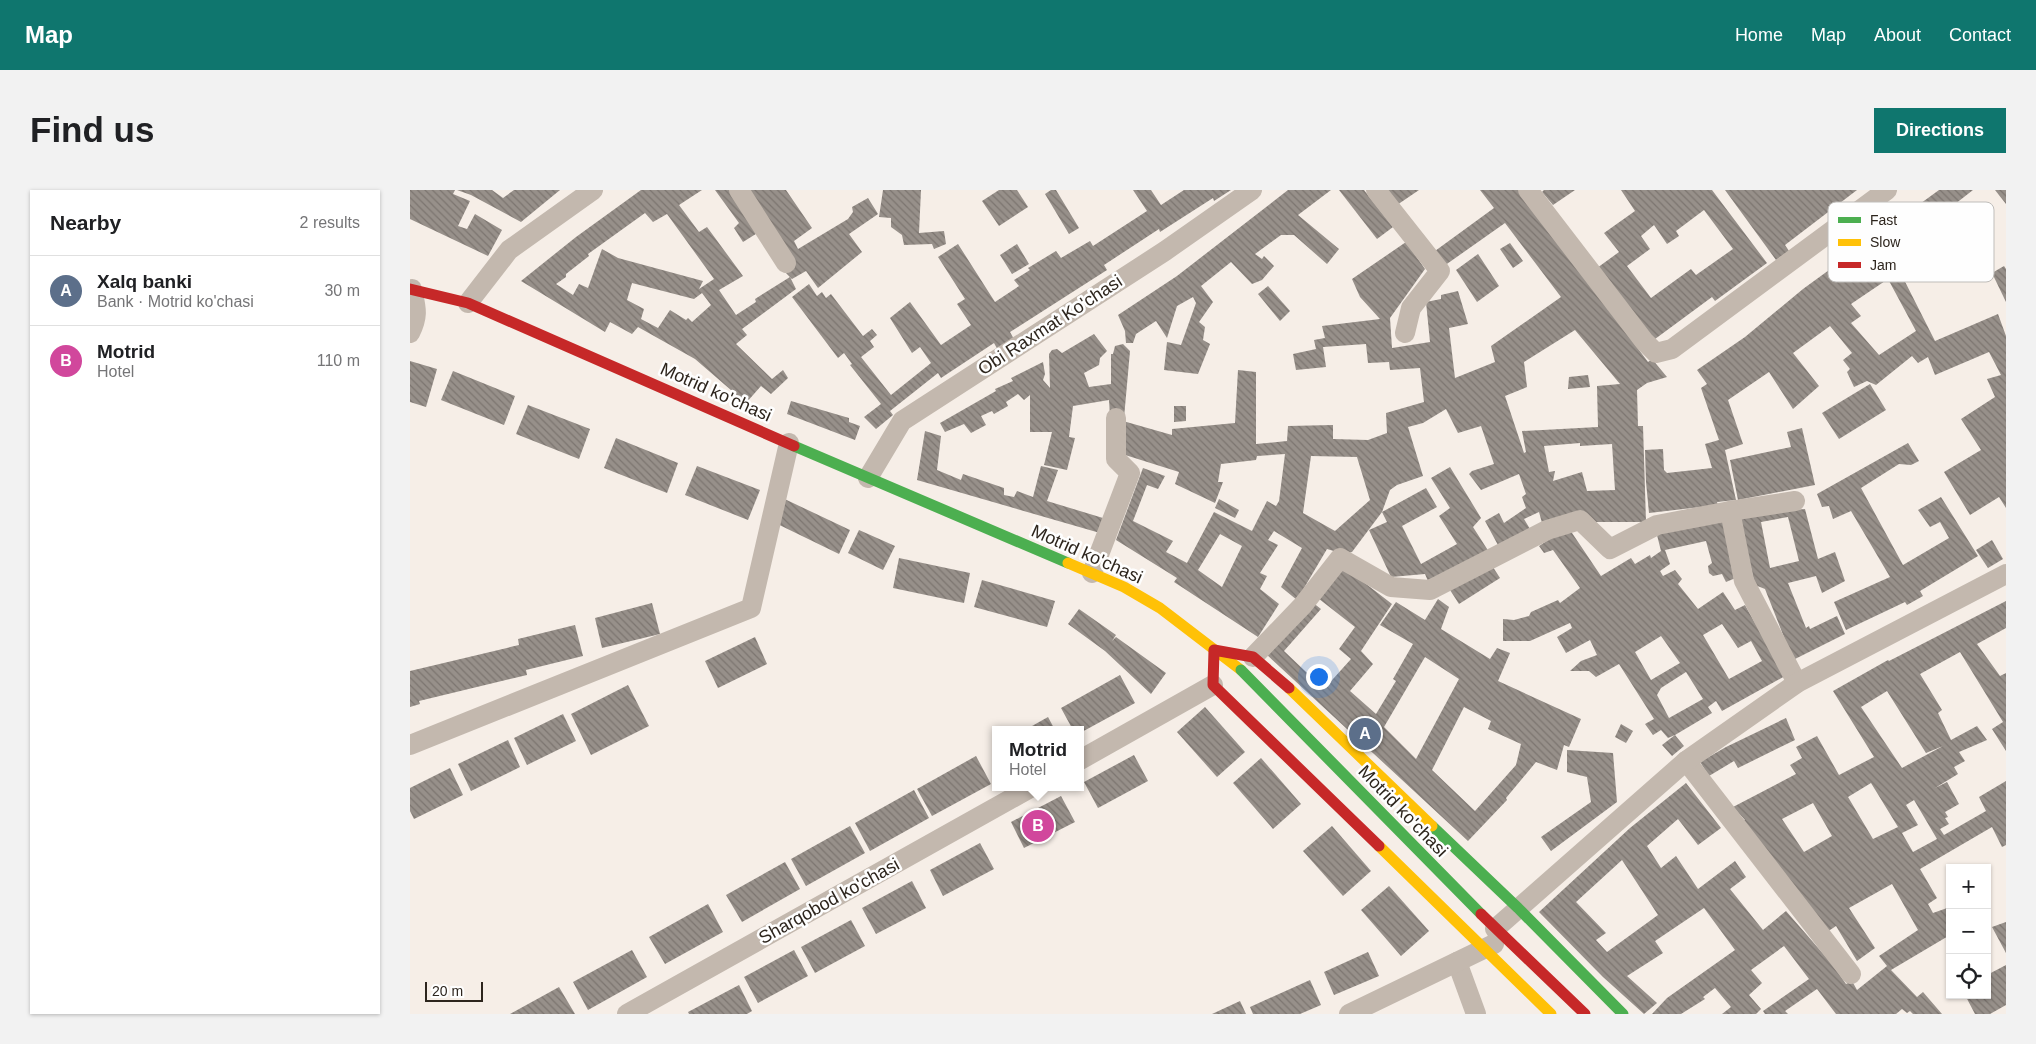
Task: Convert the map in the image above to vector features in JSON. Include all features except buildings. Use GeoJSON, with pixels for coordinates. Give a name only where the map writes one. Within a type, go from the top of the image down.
{"type":"FeatureCollection","features":[{"type":"Feature","properties":{"kind":"main road","name":"Motrid ko'chasi"},"geometry":{"type":"LineString","coordinates":[[434,284],[463,301],[868,478],[1124,587],[1160,608],[1214,650],[1247,663],[1500,934],[1585,1014]]}},
{"type":"Feature","properties":{"kind":"main road","name":"Motrid ko'chasi"},"geometry":{"type":"LineString","coordinates":[[411,289],[463,301]]}},
{"type":"Feature","properties":{"kind":"main road"},"geometry":{"type":"LineString","coordinates":[[1551,1014],[1213,685],[1214,650],[1247,663],[1263,664],[1518,908],[1623,1014]]}},
{"type":"Feature","properties":{"kind":"street"},"geometry":{"type":"LineString","coordinates":[[463,301],[509,250],[593,190]]}},
{"type":"Feature","properties":{"kind":"street"},"geometry":{"type":"LineString","coordinates":[[739,190],[786,263]]}},
{"type":"Feature","properties":{"kind":"street","name":"Obi Raxmat Ko'chasi"},"geometry":{"type":"LineString","coordinates":[[868,478],[902,421],[1165,251],[1252,190]]}},
{"type":"Feature","properties":{"kind":"street"},"geometry":{"type":"LineString","coordinates":[[1376,190],[1440,271],[1412,308],[1405,333]]}},
{"type":"Feature","properties":{"kind":"street"},"geometry":{"type":"LineString","coordinates":[[1528,190],[1644,341],[1656,353],[1672,349],[1828,234]]}},
{"type":"Feature","properties":{"kind":"street"},"geometry":{"type":"LineString","coordinates":[[1871,202],[1887,190]]}},
{"type":"Feature","properties":{"kind":"street"},"geometry":{"type":"LineString","coordinates":[[410,333],[416,320],[416,310],[411,289]]}},
{"type":"Feature","properties":{"kind":"street"},"geometry":{"type":"LineString","coordinates":[[1092,573],[1130,473],[1116,459],[1116,418]]}},
{"type":"Feature","properties":{"kind":"street"},"geometry":{"type":"LineString","coordinates":[[410,745],[751,608],[789,443]]}},
{"type":"Feature","properties":{"kind":"street"},"geometry":{"type":"LineString","coordinates":[[1247,663],[1303,605],[1340,558],[1392,588],[1430,590],[1547,530],[1580,520],[1610,550],[1657,525],[1795,501]]}},
{"type":"Feature","properties":{"kind":"street"},"geometry":{"type":"LineString","coordinates":[[1730,511],[1744,581],[1797,683]]}},
{"type":"Feature","properties":{"kind":"street"},"geometry":{"type":"LineString","coordinates":[[1349,1014],[1484,949],[1500,934],[1518,908],[1686,761],[1797,683],[2006,574]]}},
{"type":"Feature","properties":{"kind":"street"},"geometry":{"type":"LineString","coordinates":[[1084,758],[1213,685]]}},
{"type":"Feature","properties":{"kind":"street"},"geometry":{"type":"LineString","coordinates":[[1686,761],[1851,974]]}},
{"type":"Feature","properties":{"kind":"street","name":"Sharqobod ko'chasi"},"geometry":{"type":"LineString","coordinates":[[627,1014],[1025,791]]}},
{"type":"Feature","properties":{"kind":"street"},"geometry":{"type":"LineString","coordinates":[[1522,985],[1562,954]]}},
{"type":"Feature","properties":{"kind":"street"},"geometry":{"type":"LineString","coordinates":[[1458,962],[1476,1014]]}},
{"type":"Feature","properties":{"kind":"traffic: fast"},"geometry":{"type":"LineString","coordinates":[[794,446],[1068,563]]}},
{"type":"Feature","properties":{"kind":"traffic: fast"},"geometry":{"type":"LineString","coordinates":[[1241,670],[1481,914]]}},
{"type":"Feature","properties":{"kind":"traffic: fast"},"geometry":{"type":"LineString","coordinates":[[1432,826],[1518,908],[1623,1014]]}},
{"type":"Feature","properties":{"kind":"traffic: slow"},"geometry":{"type":"LineString","coordinates":[[1068,563],[1124,587],[1160,608],[1241,670]]}},
{"type":"Feature","properties":{"kind":"traffic: slow"},"geometry":{"type":"LineString","coordinates":[[1289,688],[1432,826]]}},
{"type":"Feature","properties":{"kind":"traffic: slow"},"geometry":{"type":"LineString","coordinates":[[1379,846],[1551,1014]]}},
{"type":"Feature","properties":{"kind":"traffic: jam"},"geometry":{"type":"LineString","coordinates":[[410,289],[468,303],[794,446]]}},
{"type":"Feature","properties":{"kind":"traffic: jam"},"geometry":{"type":"LineString","coordinates":[[1289,688],[1253,657],[1214,650],[1213,685],[1379,846]]}},
{"type":"Feature","properties":{"kind":"traffic: jam"},"geometry":{"type":"LineString","coordinates":[[1481,914],[1585,1014]]}},
{"type":"Feature","properties":{"kind":"place","name":"Xalq banki"},"geometry":{"type":"Point","coordinates":[1365,734]}},
{"type":"Feature","properties":{"kind":"place","name":"Motrid"},"geometry":{"type":"Point","coordinates":[1038,826]}}]}
